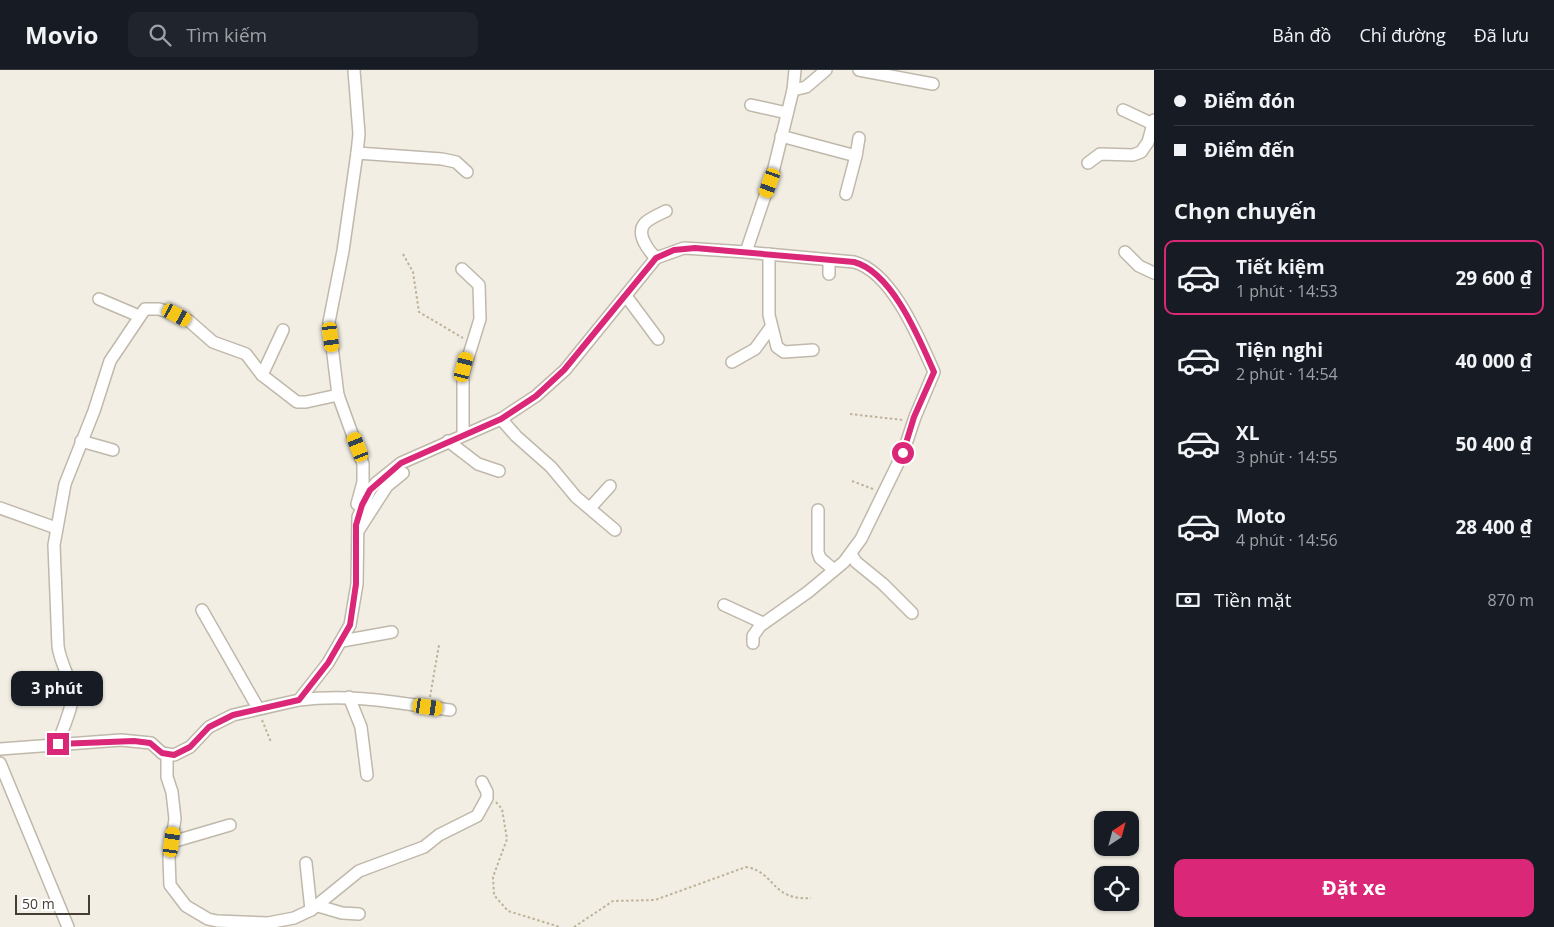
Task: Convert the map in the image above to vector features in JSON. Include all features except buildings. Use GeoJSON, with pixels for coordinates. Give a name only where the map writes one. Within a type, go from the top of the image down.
{"type":"FeatureCollection","features":[{"type":"Feature","properties":{"kind":"street"},"geometry":{"type":"LineString","coordinates":[[299,700],[342,641],[350,625],[353,613],[357,528],[356,509],[363,482],[363,464],[338,395],[329,322],[343,252],[359,134],[354,70]]}},
{"type":"Feature","properties":{"kind":"street"},"geometry":{"type":"LineString","coordinates":[[746,252],[773,172],[793,90],[795,70]]}},
{"type":"Feature","properties":{"kind":"street"},"geometry":{"type":"LineString","coordinates":[[793,90],[806,87],[826,70]]}},
{"type":"Feature","properties":{"kind":"street"},"geometry":{"type":"LineString","coordinates":[[859,70],[934,84]]}},
{"type":"Feature","properties":{"kind":"street"},"geometry":{"type":"LineString","coordinates":[[751,105],[787,113]]}},
{"type":"Feature","properties":{"kind":"street"},"geometry":{"type":"LineString","coordinates":[[1088,163],[1100,154],[1133,155],[1141,152],[1148,142],[1153,122],[1123,110]]}},
{"type":"Feature","properties":{"kind":"street"},"geometry":{"type":"LineString","coordinates":[[781,136],[856,156]]}},
{"type":"Feature","properties":{"kind":"street"},"geometry":{"type":"LineString","coordinates":[[846,194],[859,138]]}},
{"type":"Feature","properties":{"kind":"street"},"geometry":{"type":"LineString","coordinates":[[357,153],[442,158],[456,162],[467,172]]}},
{"type":"Feature","properties":{"kind":"street"},"geometry":{"type":"LineString","coordinates":[[656,258],[644,243],[643,226],[646,222],[666,211]]}},
{"type":"Feature","properties":{"kind":"street"},"geometry":{"type":"LineString","coordinates":[[357,528],[362,505],[370,490],[386,474],[401,463],[501,419],[548,387],[656,258],[684,248],[769,254],[866,265],[878,276],[906,314],[934,372],[913,422],[903,453],[861,539],[851,554],[808,592],[763,623],[753,636],[753,643]]}},
{"type":"Feature","properties":{"kind":"street"},"geometry":{"type":"LineString","coordinates":[[1125,252],[1139,266],[1154,273]]}},
{"type":"Feature","properties":{"kind":"street"},"geometry":{"type":"LineString","coordinates":[[769,254],[768,285],[771,328],[780,350],[784,352],[813,350]]}},
{"type":"Feature","properties":{"kind":"street"},"geometry":{"type":"LineString","coordinates":[[829,260],[829,274]]}},
{"type":"Feature","properties":{"kind":"street"},"geometry":{"type":"LineString","coordinates":[[462,269],[479,285],[480,319],[463,374],[463,435]]}},
{"type":"Feature","properties":{"kind":"street"},"geometry":{"type":"LineString","coordinates":[[626,296],[658,339]]}},
{"type":"Feature","properties":{"kind":"street"},"geometry":{"type":"LineString","coordinates":[[99,299],[139,316]]}},
{"type":"Feature","properties":{"kind":"street"},"geometry":{"type":"LineString","coordinates":[[58,744],[73,692],[59,657],[53,562],[56,528],[65,484],[94,411],[110,361],[139,316],[145,309],[151,307],[177,315],[188,321],[213,342],[246,354],[262,375],[297,402],[306,402],[338,395]]}},
{"type":"Feature","properties":{"kind":"street"},"geometry":{"type":"LineString","coordinates":[[732,362],[755,349],[771,328]]}},
{"type":"Feature","properties":{"kind":"street"},"geometry":{"type":"LineString","coordinates":[[262,375],[283,330]]}},
{"type":"Feature","properties":{"kind":"street"},"geometry":{"type":"LineString","coordinates":[[501,419],[516,436],[551,466],[569,490],[615,530]]}},
{"type":"Feature","properties":{"kind":"street"},"geometry":{"type":"LineString","coordinates":[[81,441],[113,450]]}},
{"type":"Feature","properties":{"kind":"street"},"geometry":{"type":"LineString","coordinates":[[448,441],[478,464],[499,471]]}},
{"type":"Feature","properties":{"kind":"street"},"geometry":{"type":"LineString","coordinates":[[357,528],[387,486],[403,474]]}},
{"type":"Feature","properties":{"kind":"street"},"geometry":{"type":"LineString","coordinates":[[590,508],[610,486]]}},
{"type":"Feature","properties":{"kind":"street"},"geometry":{"type":"LineString","coordinates":[[0,508],[56,528]]}},
{"type":"Feature","properties":{"kind":"street"},"geometry":{"type":"LineString","coordinates":[[818,510],[818,552],[820,558],[834,570]]}},
{"type":"Feature","properties":{"kind":"street"},"geometry":{"type":"LineString","coordinates":[[851,554],[856,562],[883,584],[912,613]]}},
{"type":"Feature","properties":{"kind":"street"},"geometry":{"type":"LineString","coordinates":[[724,605],[763,623]]}},
{"type":"Feature","properties":{"kind":"street"},"geometry":{"type":"LineString","coordinates":[[202,610],[258,708]]}},
{"type":"Feature","properties":{"kind":"street"},"geometry":{"type":"LineString","coordinates":[[342,641],[392,632]]}},
{"type":"Feature","properties":{"kind":"street"},"geometry":{"type":"LineString","coordinates":[[162,753],[174,755],[183,752],[199,739],[209,727],[233,715],[299,700],[349,697],[376,698],[450,710]]}},
{"type":"Feature","properties":{"kind":"street"},"geometry":{"type":"LineString","coordinates":[[349,697],[361,727],[367,775]]}},
{"type":"Feature","properties":{"kind":"street"},"geometry":{"type":"LineString","coordinates":[[0,749],[58,744],[134,741],[150,743],[167,755],[167,777],[173,800],[175,820],[170,857],[170,885],[186,906],[208,919],[269,925],[294,918],[315,908],[359,871],[424,847],[439,835],[477,816],[487,798],[487,792],[482,782]]}},
{"type":"Feature","properties":{"kind":"street"},"geometry":{"type":"LineString","coordinates":[[1,767],[68,927]]}},
{"type":"Feature","properties":{"kind":"street"},"geometry":{"type":"LineString","coordinates":[[172,842],[230,825]]}},
{"type":"Feature","properties":{"kind":"street"},"geometry":{"type":"LineString","coordinates":[[306,864],[315,908]]}},
{"type":"Feature","properties":{"kind":"street"},"geometry":{"type":"LineString","coordinates":[[315,908],[359,914]]}},
{"type":"Feature","properties":{"kind":"path"},"geometry":{"type":"LineString","coordinates":[[403,254],[412,272],[419,312],[471,344]]}},
{"type":"Feature","properties":{"kind":"path"},"geometry":{"type":"LineString","coordinates":[[850,414],[913,422]]}},
{"type":"Feature","properties":{"kind":"path"},"geometry":{"type":"LineString","coordinates":[[852,481],[884,494]]}},
{"type":"Feature","properties":{"kind":"path"},"geometry":{"type":"LineString","coordinates":[[428,707],[439,645]]}},
{"type":"Feature","properties":{"kind":"path"},"geometry":{"type":"LineString","coordinates":[[258,708],[271,742]]}},
{"type":"Feature","properties":{"kind":"path"},"geometry":{"type":"LineString","coordinates":[[487,798],[502,808],[506,823],[506,843],[493,876],[494,895],[508,912],[529,916],[560,927]]}},
{"type":"Feature","properties":{"kind":"path"},"geometry":{"type":"LineString","coordinates":[[574,927],[613,901],[655,900],[746,867],[757,870],[784,895],[811,898]]}},
{"type":"Feature","properties":{"kind":"route"},"geometry":{"type":"LineString","coordinates":[[58,744],[92,741],[134,741],[150,743],[162,753],[174,755],[190,747],[209,727],[221,720],[258,708],[299,700],[328,663],[350,625],[356,584],[358,531],[356,525],[362,505],[370,490],[386,474],[401,463],[501,419],[548,387],[592,338],[656,258],[674,250],[695,248],[854,262],[866,265],[872,270],[906,314],[934,372],[914,417],[910,436],[903,453]]}}]}
